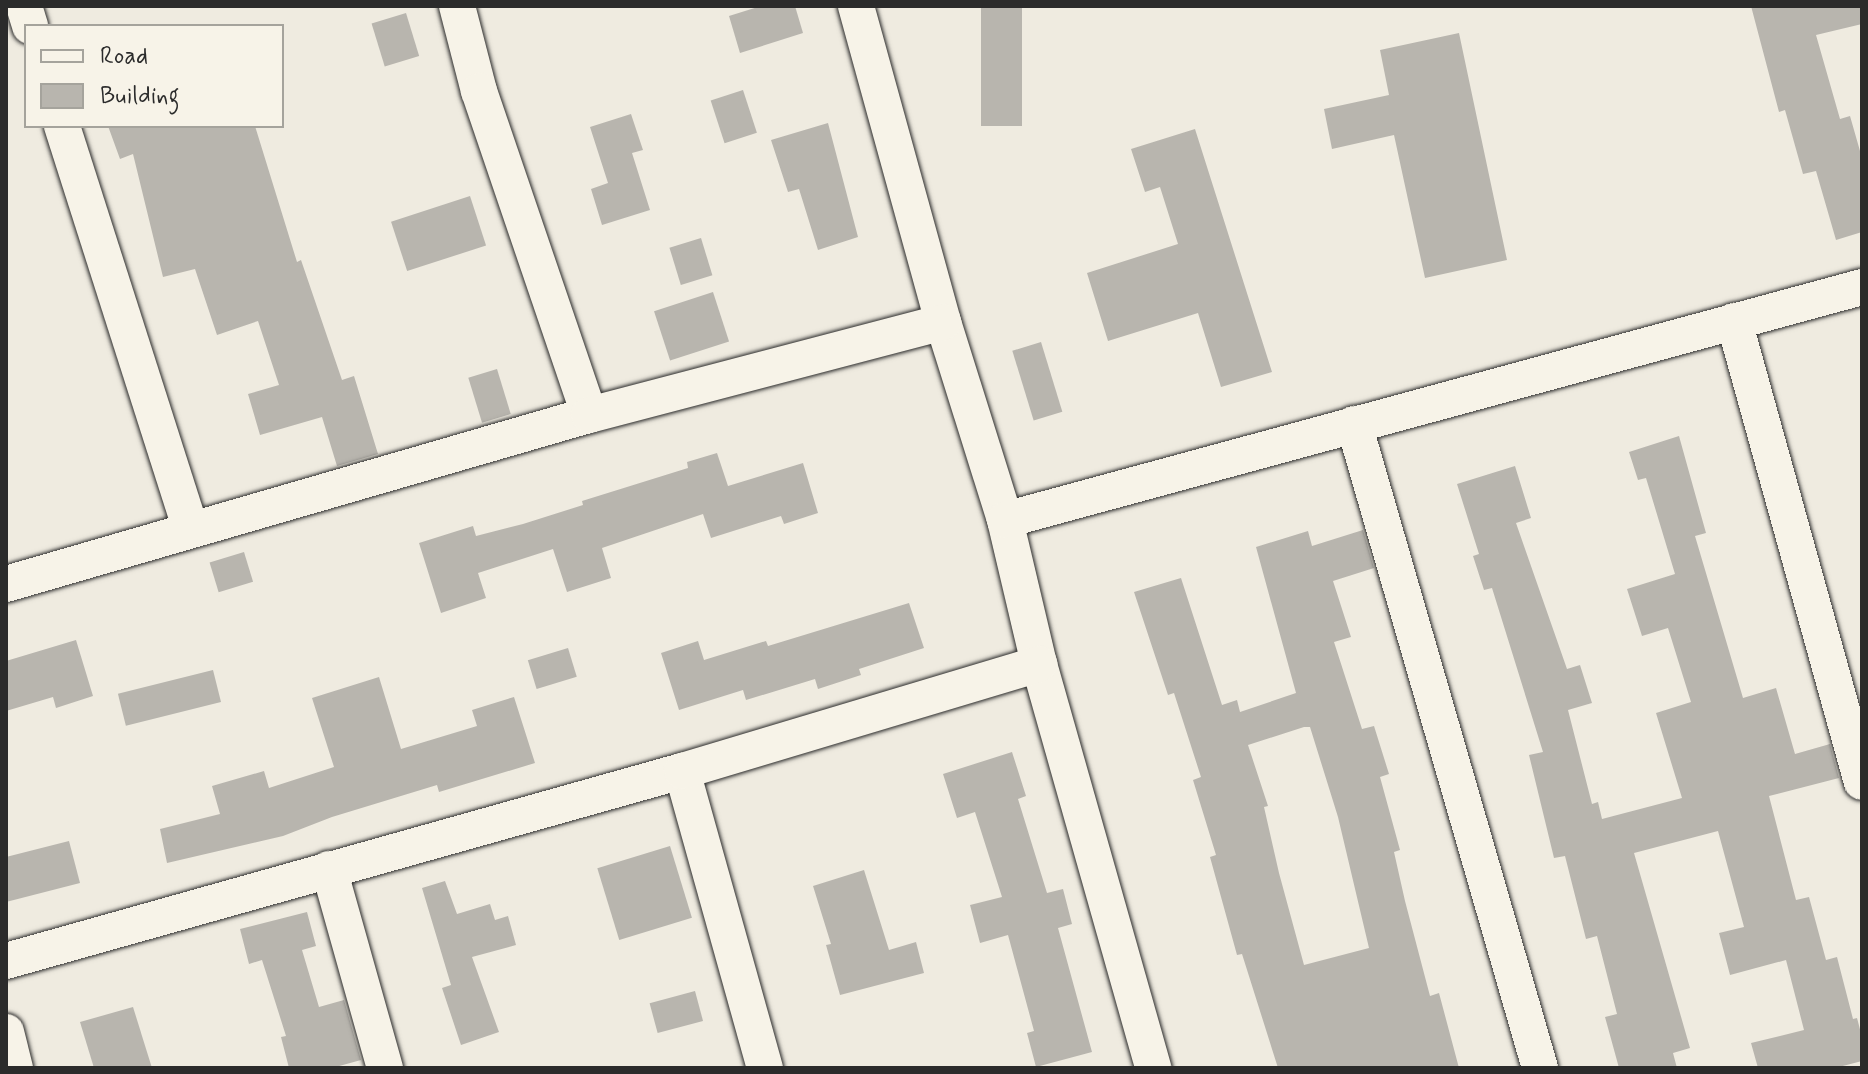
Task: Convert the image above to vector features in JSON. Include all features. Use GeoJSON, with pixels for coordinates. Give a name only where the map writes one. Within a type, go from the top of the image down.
{"type":"FeatureCollection","features":[{"type":"Feature","properties":{"kind":"street"},"geometry":{"type":"LineString","coordinates":[[457,6],[479,91],[589,415]]}},
{"type":"Feature","properties":{"kind":"street"},"geometry":{"type":"LineString","coordinates":[[856,6],[943,322],[1005,520],[1039,664],[1153,1068]]}},
{"type":"Feature","properties":{"kind":"street"},"geometry":{"type":"LineString","coordinates":[[63,128],[191,530]]}},
{"type":"Feature","properties":{"kind":"street"},"geometry":{"type":"LineString","coordinates":[[1005,520],[1862,287]]}},
{"type":"Feature","properties":{"kind":"street"},"geometry":{"type":"LineString","coordinates":[[1734,321],[1862,782]]}},
{"type":"Feature","properties":{"kind":"street"},"geometry":{"type":"LineString","coordinates":[[6,584],[589,415],[943,322]]}},
{"type":"Feature","properties":{"kind":"street"},"geometry":{"type":"LineString","coordinates":[[1354,424],[1540,1068]]}},
{"type":"Feature","properties":{"kind":"street"},"geometry":{"type":"LineString","coordinates":[[6,961],[682,771],[1039,664]]}},
{"type":"Feature","properties":{"kind":"street"},"geometry":{"type":"LineString","coordinates":[[682,771],[765,1068]]}},
{"type":"Feature","properties":{"kind":"street"},"geometry":{"type":"LineString","coordinates":[[329,869],[385,1068]]}},
{"type":"Feature","properties":{"kind":"street"},"geometry":{"type":"LineString","coordinates":[[6,1032],[15,1068]]}},
{"type":"Feature","properties":{"kind":"building"},"geometry":{"type":"Polygon","coordinates":[[[761,6],[795,6],[803,33],[740,53],[729,16],[761,6]]]}},
{"type":"Feature","properties":{"kind":"building"},"geometry":{"type":"Polygon","coordinates":[[[981,6],[1022,6],[1022,126],[981,126],[981,6]]]}},
{"type":"Feature","properties":{"kind":"building"},"geometry":{"type":"Polygon","coordinates":[[[1751,6],[1862,6],[1862,24],[1816,35],[1840,119],[1850,116],[1862,158],[1862,232],[1836,240],[1816,171],[1803,174],[1785,110],[1779,112],[1751,6]]]}},
{"type":"Feature","properties":{"kind":"building"},"geometry":{"type":"Polygon","coordinates":[[[406,13],[419,56],[385,67],[372,24],[406,13]]]}},
{"type":"Feature","properties":{"kind":"building"},"geometry":{"type":"Polygon","coordinates":[[[1459,33],[1507,260],[1425,278],[1394,135],[1332,149],[1324,109],[1389,95],[1380,50],[1459,33]]]}},
{"type":"Feature","properties":{"kind":"building"},"geometry":{"type":"Polygon","coordinates":[[[743,90],[757,133],[725,143],[711,101],[743,90]]]}},
{"type":"Feature","properties":{"kind":"building"},"geometry":{"type":"Polygon","coordinates":[[[631,114],[643,150],[632,153],[650,210],[602,225],[591,189],[608,183],[590,127],[631,114]]]}},
{"type":"Feature","properties":{"kind":"building"},"geometry":{"type":"Polygon","coordinates":[[[828,123],[858,237],[818,250],[799,189],[788,192],[771,140],[828,123]]]}},
{"type":"Feature","properties":{"kind":"building"},"geometry":{"type":"Polygon","coordinates":[[[109,128],[256,128],[297,262],[301,260],[342,380],[354,376],[378,454],[337,466],[322,417],[260,435],[248,394],[279,385],[258,321],[217,335],[195,269],[163,277],[133,154],[120,159],[109,128]]]}},
{"type":"Feature","properties":{"kind":"building"},"geometry":{"type":"Polygon","coordinates":[[[1195,129],[1272,372],[1221,387],[1198,313],[1108,341],[1087,273],[1178,244],[1160,187],[1145,192],[1131,149],[1195,129]]]}},
{"type":"Feature","properties":{"kind":"building"},"geometry":{"type":"Polygon","coordinates":[[[470,196],[486,245],[407,271],[391,222],[470,196]]]}},
{"type":"Feature","properties":{"kind":"building"},"geometry":{"type":"Polygon","coordinates":[[[701,238],[712,275],[681,285],[669,248],[701,238]]]}},
{"type":"Feature","properties":{"kind":"building"},"geometry":{"type":"Polygon","coordinates":[[[713,292],[729,341],[670,361],[654,311],[713,292]]]}},
{"type":"Feature","properties":{"kind":"building"},"geometry":{"type":"Polygon","coordinates":[[[1041,342],[1062,412],[1034,421],[1012,351],[1041,342]]]}},
{"type":"Feature","properties":{"kind":"building"},"geometry":{"type":"Polygon","coordinates":[[[497,369],[511,414],[482,423],[468,378],[497,369]]]}},
{"type":"Feature","properties":{"kind":"building"},"geometry":{"type":"Polygon","coordinates":[[[1679,436],[1706,533],[1695,536],[1743,698],[1776,688],[1795,754],[1830,744],[1839,778],[1769,796],[1796,900],[1809,897],[1826,960],[1837,957],[1853,1019],[1857,1018],[1862,1037],[1862,1061],[1835,1068],[1758,1068],[1751,1043],[1804,1030],[1786,960],[1730,975],[1719,933],[1744,927],[1718,831],[1634,853],[1690,1048],[1673,1053],[1677,1068],[1619,1068],[1605,1017],[1617,1014],[1597,936],[1586,939],[1565,856],[1554,858],[1529,755],[1543,752],[1492,588],[1484,590],[1473,556],[1479,554],[1457,484],[1515,466],[1531,518],[1516,523],[1567,669],[1580,665],[1592,703],[1568,710],[1592,804],[1598,802],[1602,819],[1682,798],[1656,713],[1691,702],[1668,628],[1642,636],[1627,589],[1675,574],[1646,478],[1638,480],[1629,452],[1679,436]]]}},
{"type":"Feature","properties":{"kind":"building"},"geometry":{"type":"Polygon","coordinates":[[[717,453],[728,486],[803,463],[818,513],[784,524],[781,516],[711,538],[703,514],[602,548],[611,578],[567,592],[553,549],[478,573],[486,598],[441,613],[419,543],[473,526],[476,536],[523,524],[583,505],[582,501],[688,468],[687,462],[717,453]]]}},
{"type":"Feature","properties":{"kind":"building"},"geometry":{"type":"Polygon","coordinates":[[[1363,530],[1374,568],[1333,581],[1351,637],[1334,642],[1362,729],[1374,726],[1389,774],[1380,777],[1400,850],[1394,852],[1405,901],[1430,996],[1439,993],[1459,1068],[1278,1068],[1242,954],[1237,955],[1210,857],[1216,855],[1193,780],[1201,777],[1174,693],[1168,695],[1134,592],[1181,578],[1222,705],[1237,700],[1240,712],[1296,693],[1256,547],[1308,531],[1312,546],[1363,530]],[[1310,727],[1248,745],[1268,806],[1264,807],[1304,965],[1369,948],[1338,817],[1310,727]]]}},
{"type":"Feature","properties":{"kind":"building"},"geometry":{"type":"Polygon","coordinates":[[[244,552],[253,582],[219,592],[210,563],[244,552]]]}},
{"type":"Feature","properties":{"kind":"building"},"geometry":{"type":"Polygon","coordinates":[[[909,603],[924,648],[859,669],[861,675],[818,689],[815,679],[746,700],[743,690],[679,710],[661,653],[698,641],[704,660],[766,641],[768,646],[909,603]]]}},
{"type":"Feature","properties":{"kind":"building"},"geometry":{"type":"Polygon","coordinates":[[[76,640],[93,696],[56,708],[53,697],[6,711],[6,661],[76,640]]]}},
{"type":"Feature","properties":{"kind":"building"},"geometry":{"type":"Polygon","coordinates":[[[568,648],[577,677],[537,689],[528,660],[568,648]]]}},
{"type":"Feature","properties":{"kind":"building"},"geometry":{"type":"Polygon","coordinates":[[[213,670],[221,702],[126,726],[118,694],[213,670]]]}},
{"type":"Feature","properties":{"kind":"building"},"geometry":{"type":"Polygon","coordinates":[[[379,677],[401,749],[477,726],[472,710],[514,697],[535,763],[439,792],[437,785],[332,817],[283,836],[167,863],[160,829],[220,814],[212,786],[264,771],[269,788],[334,767],[312,698],[379,677]]]}},
{"type":"Feature","properties":{"kind":"building"},"geometry":{"type":"Polygon","coordinates":[[[1012,752],[1026,796],[1018,799],[1047,893],[1063,889],[1072,924],[1058,928],[1092,1052],[1036,1067],[1027,1033],[1034,1031],[1008,935],[980,943],[970,905],[1002,897],[975,812],[957,818],[943,774],[1012,752]]]}},
{"type":"Feature","properties":{"kind":"building"},"geometry":{"type":"Polygon","coordinates":[[[69,841],[80,883],[6,902],[6,857],[69,841]]]}},
{"type":"Feature","properties":{"kind":"building"},"geometry":{"type":"Polygon","coordinates":[[[670,846],[692,918],[619,940],[597,868],[670,846]]]}},
{"type":"Feature","properties":{"kind":"building"},"geometry":{"type":"Polygon","coordinates":[[[864,870],[889,950],[916,942],[924,973],[840,995],[826,945],[831,944],[813,886],[864,870]]]}},
{"type":"Feature","properties":{"kind":"building"},"geometry":{"type":"Polygon","coordinates":[[[445,881],[457,914],[490,904],[495,920],[508,916],[516,945],[472,957],[499,1032],[461,1045],[442,988],[451,985],[422,888],[445,881]]]}},
{"type":"Feature","properties":{"kind":"building"},"geometry":{"type":"Polygon","coordinates":[[[307,912],[316,946],[302,950],[319,1007],[344,1000],[361,1060],[332,1068],[289,1068],[281,1037],[286,1036],[262,960],[249,964],[240,929],[307,912]]]}},
{"type":"Feature","properties":{"kind":"building"},"geometry":{"type":"Polygon","coordinates":[[[695,991],[703,1021],[658,1033],[650,1003],[695,991]]]}},
{"type":"Feature","properties":{"kind":"building"},"geometry":{"type":"Polygon","coordinates":[[[133,1007],[152,1068],[94,1068],[80,1022],[133,1007]]]}}]}
